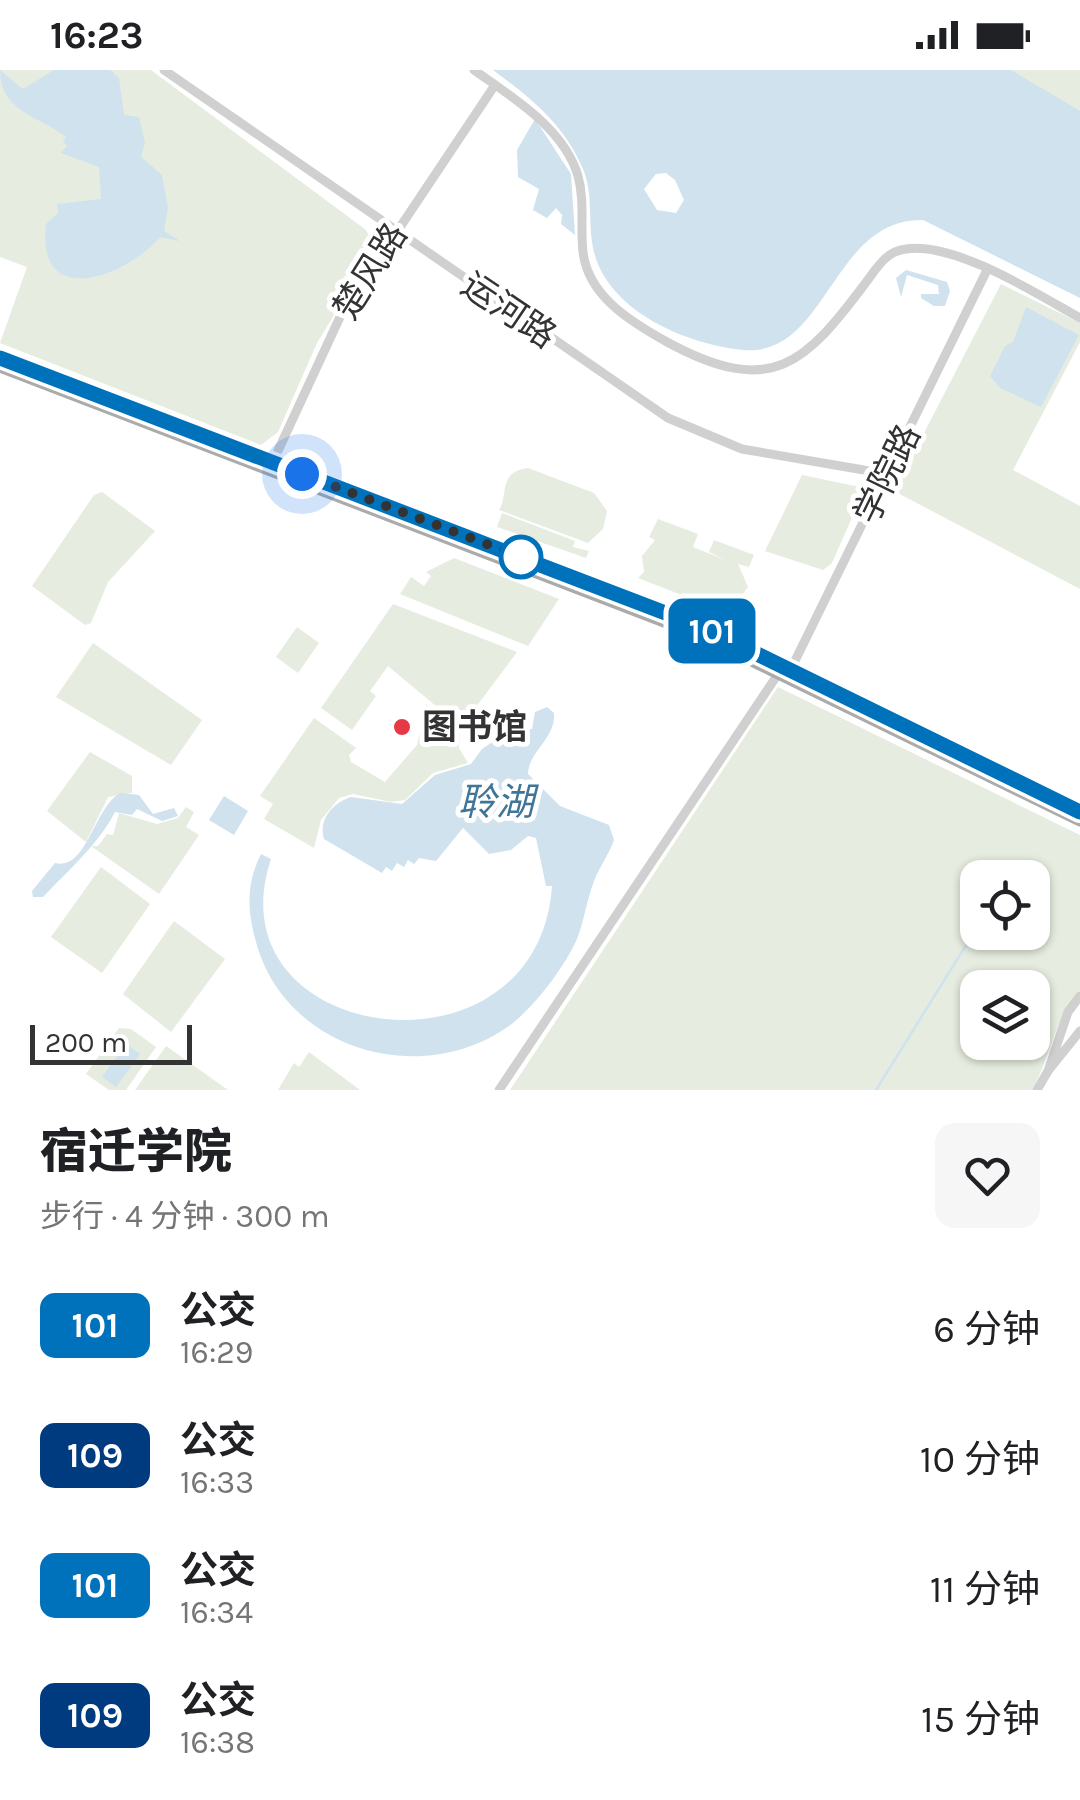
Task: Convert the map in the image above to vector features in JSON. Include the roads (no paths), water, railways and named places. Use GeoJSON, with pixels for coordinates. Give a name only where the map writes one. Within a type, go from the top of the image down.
{"type":"FeatureCollection","features":[{"type":"Feature","properties":{"kind":"main road"},"geometry":{"type":"LineString","coordinates":[[0,358],[698,634],[785,671],[1080,812]]}},
{"type":"Feature","properties":{"kind":"main road"},"geometry":{"type":"LineString","coordinates":[[0,367],[270,466]]}},
{"type":"Feature","properties":{"kind":"main road"},"geometry":{"type":"LineString","coordinates":[[785,671],[1080,821]]}},
{"type":"Feature","properties":{"kind":"street","name":"运河路"},"geometry":{"type":"LineString","coordinates":[[164,70],[646,405],[688,428],[742,449],[887,474]]}},
{"type":"Feature","properties":{"kind":"street"},"geometry":{"type":"LineString","coordinates":[[474,70],[537,117],[572,162],[583,209],[587,270],[606,300],[662,340],[722,364],[766,368],[791,363],[811,350],[889,254],[925,247],[987,270],[1080,318]]}},
{"type":"Feature","properties":{"kind":"street","name":"楚风路"},"geometry":{"type":"LineString","coordinates":[[270,466],[322,352],[394,231],[496,85]]}},
{"type":"Feature","properties":{"kind":"street","name":"学院路"},"geometry":{"type":"LineString","coordinates":[[499,1090],[785,671],[987,270]]}},
{"type":"Feature","properties":{"kind":"street"},"geometry":{"type":"LineString","coordinates":[[1048,1071],[1068,1012],[1080,996]]}},
{"type":"Feature","properties":{"kind":"street"},"geometry":{"type":"LineString","coordinates":[[1037,1090],[1080,1031]]}},
{"type":"Feature","properties":{"kind":"water"},"geometry":{"type":"Polygon","coordinates":[[[0,70],[23,89],[54,70],[110,70],[119,78],[124,115],[139,117],[145,143],[141,157],[162,175],[168,207],[164,231],[180,241],[160,237],[126,264],[86,278],[69,277],[55,268],[47,251],[46,224],[58,213],[57,204],[101,199],[99,167],[61,153],[67,146],[63,142],[66,137],[14,104],[2,84],[0,70]]]}},
{"type":"Feature","properties":{"kind":"water"},"geometry":{"type":"Polygon","coordinates":[[[493,70],[1011,70],[1080,111],[1080,298],[923,220],[893,225],[868,240],[794,332],[772,346],[744,350],[676,333],[633,308],[602,273],[592,242],[586,179],[575,153],[545,113],[493,70]],[[666,173],[656,174],[644,189],[657,210],[676,213],[684,200],[675,180],[666,173]]]}},
{"type":"Feature","properties":{"kind":"water"},"geometry":{"type":"Polygon","coordinates":[[[535,119],[571,174],[575,235],[561,224],[562,215],[556,208],[547,218],[533,210],[539,189],[518,177],[517,150],[535,119]]]}},
{"type":"Feature","properties":{"kind":"water"},"geometry":{"type":"Polygon","coordinates":[[[906,270],[947,282],[950,291],[945,306],[934,306],[921,298],[921,294],[939,294],[938,285],[907,275],[901,297],[896,278],[906,270]]]}},
{"type":"Feature","properties":{"kind":"water"},"geometry":{"type":"Polygon","coordinates":[[[1026,307],[1079,335],[1041,407],[1000,388],[990,376],[1005,346],[1013,342],[1026,307]]]}},
{"type":"Feature","properties":{"kind":"water","name":"聆湖"},"geometry":{"type":"Polygon","coordinates":[[[547,707],[554,713],[551,730],[528,774],[560,806],[609,825],[614,840],[594,881],[577,939],[557,973],[513,1023],[478,1043],[440,1054],[401,1056],[363,1049],[327,1034],[296,1010],[272,980],[256,942],[250,897],[261,854],[271,859],[265,922],[287,970],[329,1003],[383,1019],[441,1016],[493,994],[533,951],[552,886],[546,886],[536,838],[528,836],[511,850],[489,854],[463,828],[436,861],[419,858],[414,864],[408,860],[404,867],[397,863],[392,871],[386,867],[382,873],[324,839],[323,825],[338,803],[351,797],[402,804],[435,775],[471,764],[482,749],[509,731],[532,729],[535,712],[547,707]]]}},
{"type":"Feature","properties":{"kind":"water"},"geometry":{"type":"Polygon","coordinates":[[[120,793],[139,795],[153,814],[174,808],[178,816],[162,821],[137,809],[132,815],[115,812],[74,866],[43,897],[33,897],[32,891],[55,863],[66,863],[83,849],[103,812],[120,793]]]}},
{"type":"Feature","properties":{"kind":"water"},"geometry":{"type":"Polygon","coordinates":[[[224,796],[248,811],[234,835],[209,820],[224,796]]]}},
{"type":"Feature","properties":{"kind":"water"},"geometry":{"type":"Polygon","coordinates":[[[126,1044],[140,1054],[116,1087],[102,1077],[126,1044]]]}},
{"type":"Feature","properties":{"kind":"waterway"},"geometry":{"type":"LineString","coordinates":[[876,1090],[963,950]]}},
{"type":"Feature","properties":{"kind":"place","name":"图书馆"},"geometry":{"type":"Point","coordinates":[402,727]}}]}
